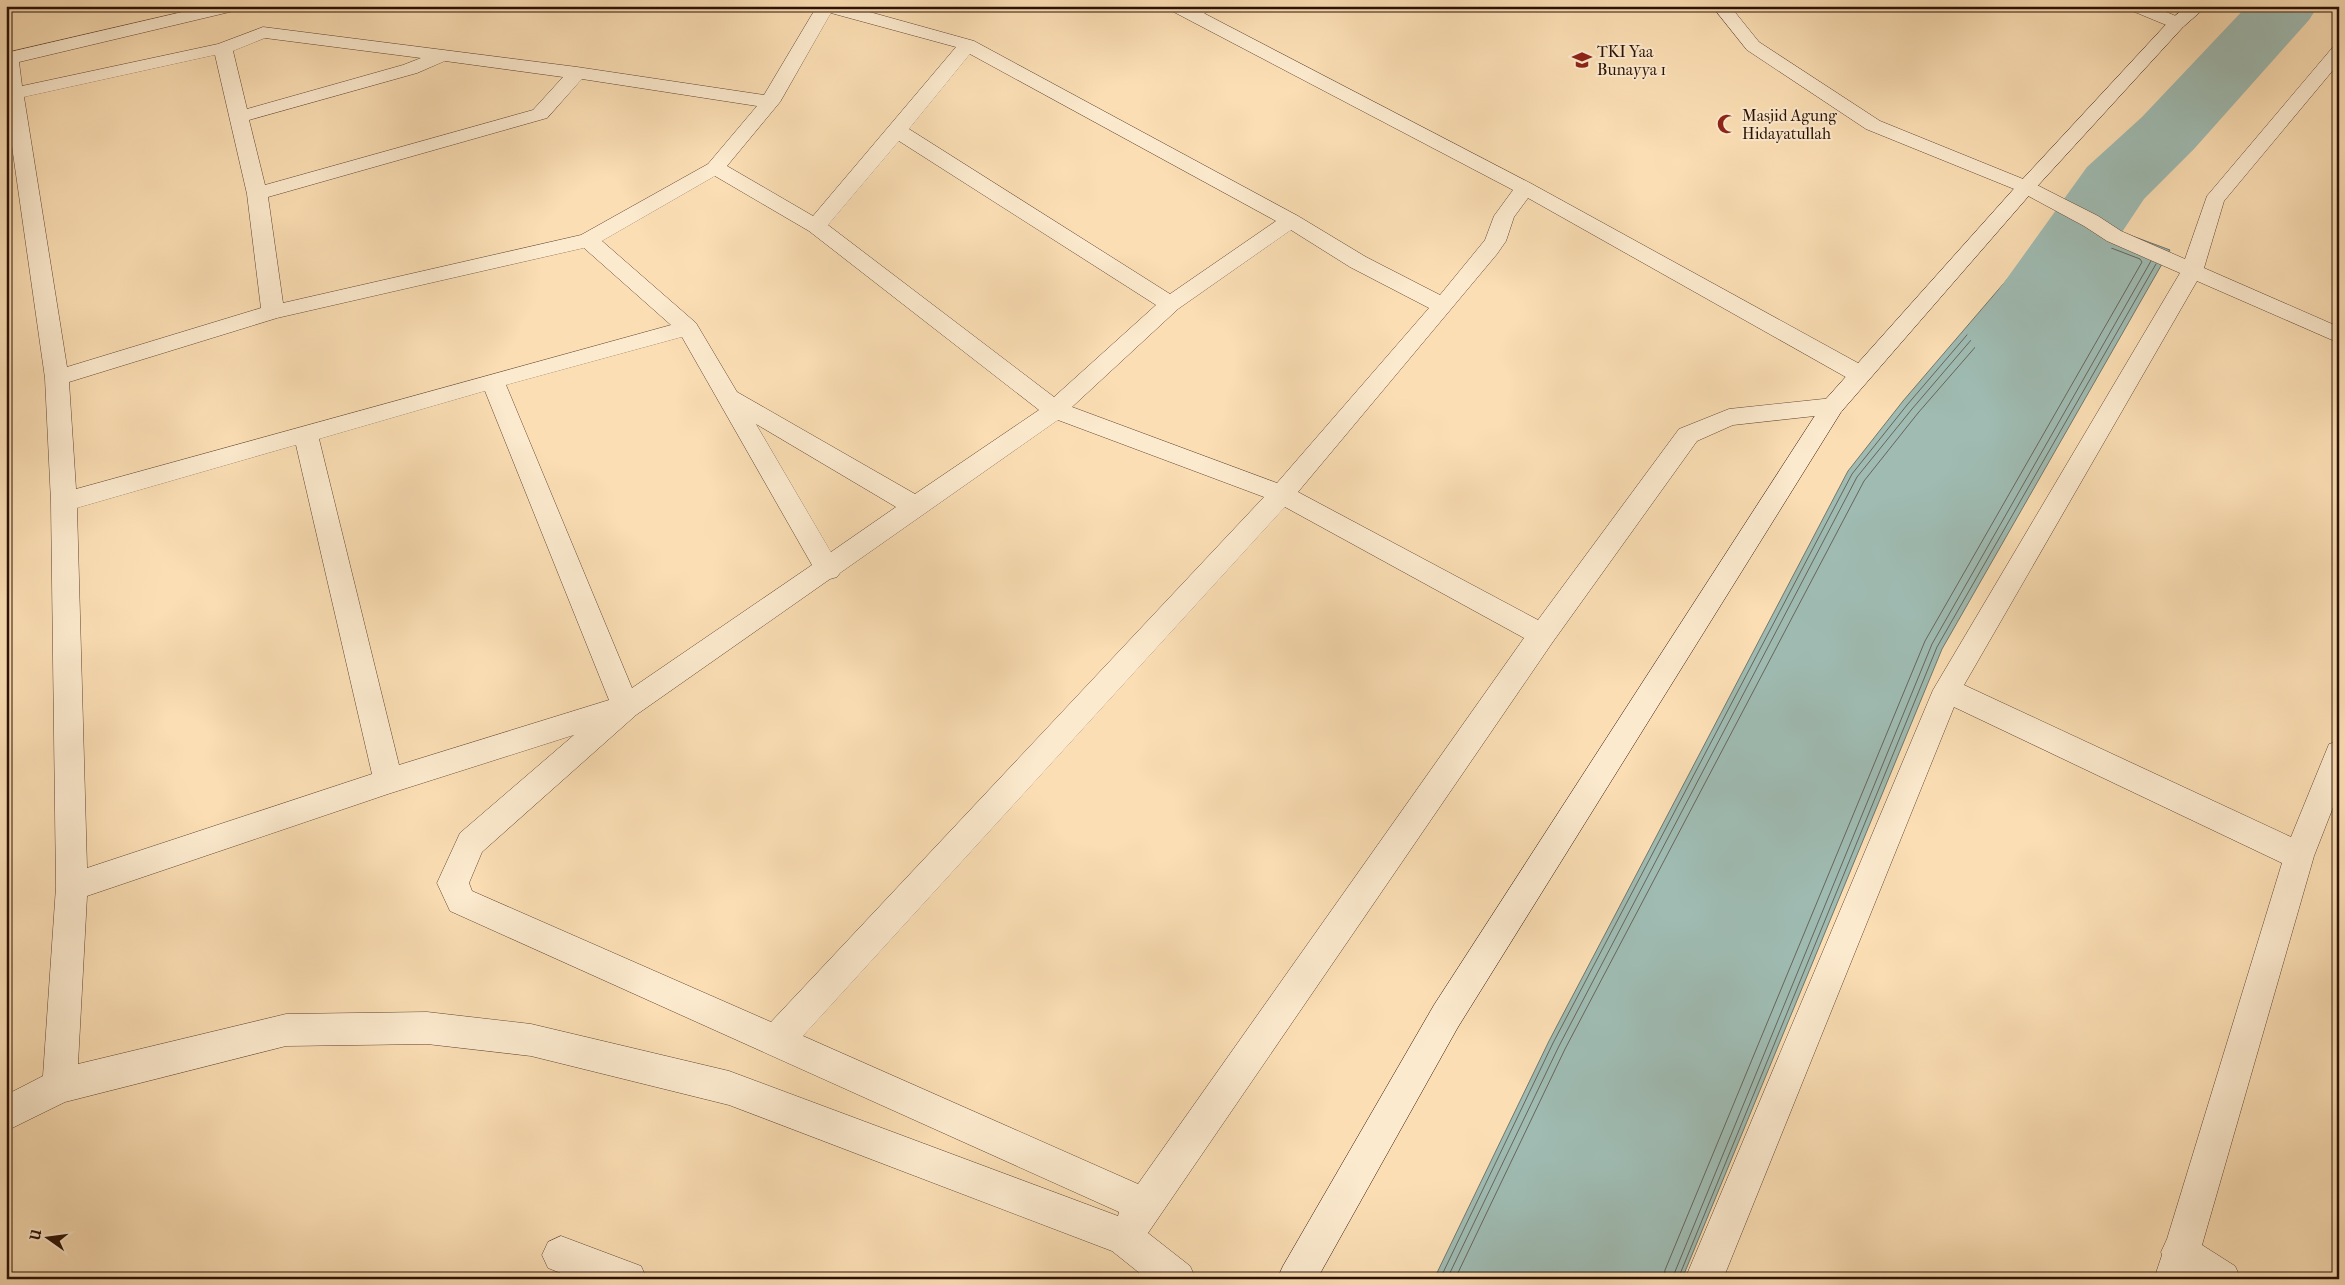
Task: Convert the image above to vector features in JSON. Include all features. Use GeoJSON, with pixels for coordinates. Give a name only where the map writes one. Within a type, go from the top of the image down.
{"type":"FeatureCollection","features":[{"type":"Feature","properties":{"kind":"street"},"geometry":{"type":"LineString","coordinates":[[60,1086],[72,887],[64,502],[57,378],[8,59],[232,6]]}},
{"type":"Feature","properties":{"kind":"street"},"geometry":{"type":"LineString","coordinates":[[57,378],[273,312],[588,240],[715,168],[770,102],[826,6],[968,45],[1291,221],[1358,262],[1443,306]]}},
{"type":"Feature","properties":{"kind":"street"},"geometry":{"type":"LineString","coordinates":[[1721,6],[1753,46],[1872,125],[2026,187],[2114,236],[2339,336]]}},
{"type":"Feature","properties":{"kind":"street"},"geometry":{"type":"LineString","coordinates":[[2136,6],[2177,23]]}},
{"type":"Feature","properties":{"kind":"street"},"geometry":{"type":"LineString","coordinates":[[1296,1279],[1446,1016],[1833,406],[1859,374],[2026,187],[2177,23],[2198,6]]}},
{"type":"Feature","properties":{"kind":"street"},"geometry":{"type":"LineString","coordinates":[[1191,9],[1525,188],[1859,374]]}},
{"type":"Feature","properties":{"kind":"street"},"geometry":{"type":"LineString","coordinates":[[14,93],[223,48],[263,32],[577,73],[770,102]]}},
{"type":"Feature","properties":{"kind":"street"},"geometry":{"type":"LineString","coordinates":[[816,226],[968,45]]}},
{"type":"Feature","properties":{"kind":"street"},"geometry":{"type":"LineString","coordinates":[[223,48],[257,194],[273,312]]}},
{"type":"Feature","properties":{"kind":"street"},"geometry":{"type":"LineString","coordinates":[[1704,1279],[1947,690],[2192,271],[2214,200],[2339,51]]}},
{"type":"Feature","properties":{"kind":"street"},"geometry":{"type":"LineString","coordinates":[[239,117],[410,69],[444,55]]}},
{"type":"Feature","properties":{"kind":"street"},"geometry":{"type":"LineString","coordinates":[[257,194],[540,114],[577,73]]}},
{"type":"Feature","properties":{"kind":"street"},"geometry":{"type":"LineString","coordinates":[[896,130],[1170,304]]}},
{"type":"Feature","properties":{"kind":"street"},"geometry":{"type":"LineString","coordinates":[[715,168],[816,226],[1055,410],[1282,494],[1542,635]]}},
{"type":"Feature","properties":{"kind":"street"},"geometry":{"type":"LineString","coordinates":[[776,1040],[1282,494],[1443,306],[1495,241],[1504,216],[1525,188]]}},
{"type":"Feature","properties":{"kind":"street"},"geometry":{"type":"LineString","coordinates":[[1144,1205],[461,901],[453,883],[471,844],[626,708],[828,570],[1055,410],[1170,304],[1291,221]]}},
{"type":"Feature","properties":{"kind":"street"},"geometry":{"type":"LineString","coordinates":[[588,240],[688,328],[828,570]]}},
{"type":"Feature","properties":{"kind":"street"},"geometry":{"type":"LineString","coordinates":[[64,502],[688,328]]}},
{"type":"Feature","properties":{"kind":"street"},"geometry":{"type":"LineString","coordinates":[[493,381],[626,708]]}},
{"type":"Feature","properties":{"kind":"street"},"geometry":{"type":"LineString","coordinates":[[727,396],[916,507]]}},
{"type":"Feature","properties":{"kind":"street"},"geometry":{"type":"LineString","coordinates":[[1124,1237],[1144,1205],[1542,635],[1688,435],[1729,417],[1833,406]]}},
{"type":"Feature","properties":{"kind":"street"},"geometry":{"type":"LineString","coordinates":[[306,435],[388,782]]}},
{"type":"Feature","properties":{"kind":"street"},"geometry":{"type":"LineString","coordinates":[[1947,690],[2299,856]]}},
{"type":"Feature","properties":{"kind":"street"},"geometry":{"type":"LineString","coordinates":[[72,887],[388,782],[626,708]]}},
{"type":"Feature","properties":{"kind":"street"},"geometry":{"type":"LineString","coordinates":[[2222,1279],[2176,1265],[2299,856],[2339,753]]}},
{"type":"Feature","properties":{"kind":"street"},"geometry":{"type":"LineString","coordinates":[[6,1114],[60,1086],[286,1030],[427,1028],[531,1040],[729,1088],[1124,1237],[1177,1279]]}},
{"type":"Feature","properties":{"kind":"street"},"geometry":{"type":"LineString","coordinates":[[561,1255],[628,1279]]}},
{"type":"Feature","properties":{"kind":"water"},"geometry":{"type":"Polygon","coordinates":[[[2070,206],[2100,224],[2170,250],[1942,649],[1682,1279],[1434,1279],[1549,1041],[1848,471],[1903,401],[2070,206]]]}},
{"type":"Feature","properties":{"kind":"waterway"},"geometry":{"type":"LineString","coordinates":[[2010,334],[2115,184],[2168,133],[2285,6]]}},
{"type":"Feature","properties":{"kind":"place","name":"TKI Yaa Bunayya 1"},"geometry":{"type":"Point","coordinates":[1582,60]}},
{"type":"Feature","properties":{"kind":"place","name":"Masjid Agung Hidayatullah"},"geometry":{"type":"Point","coordinates":[1727,124]}}]}
